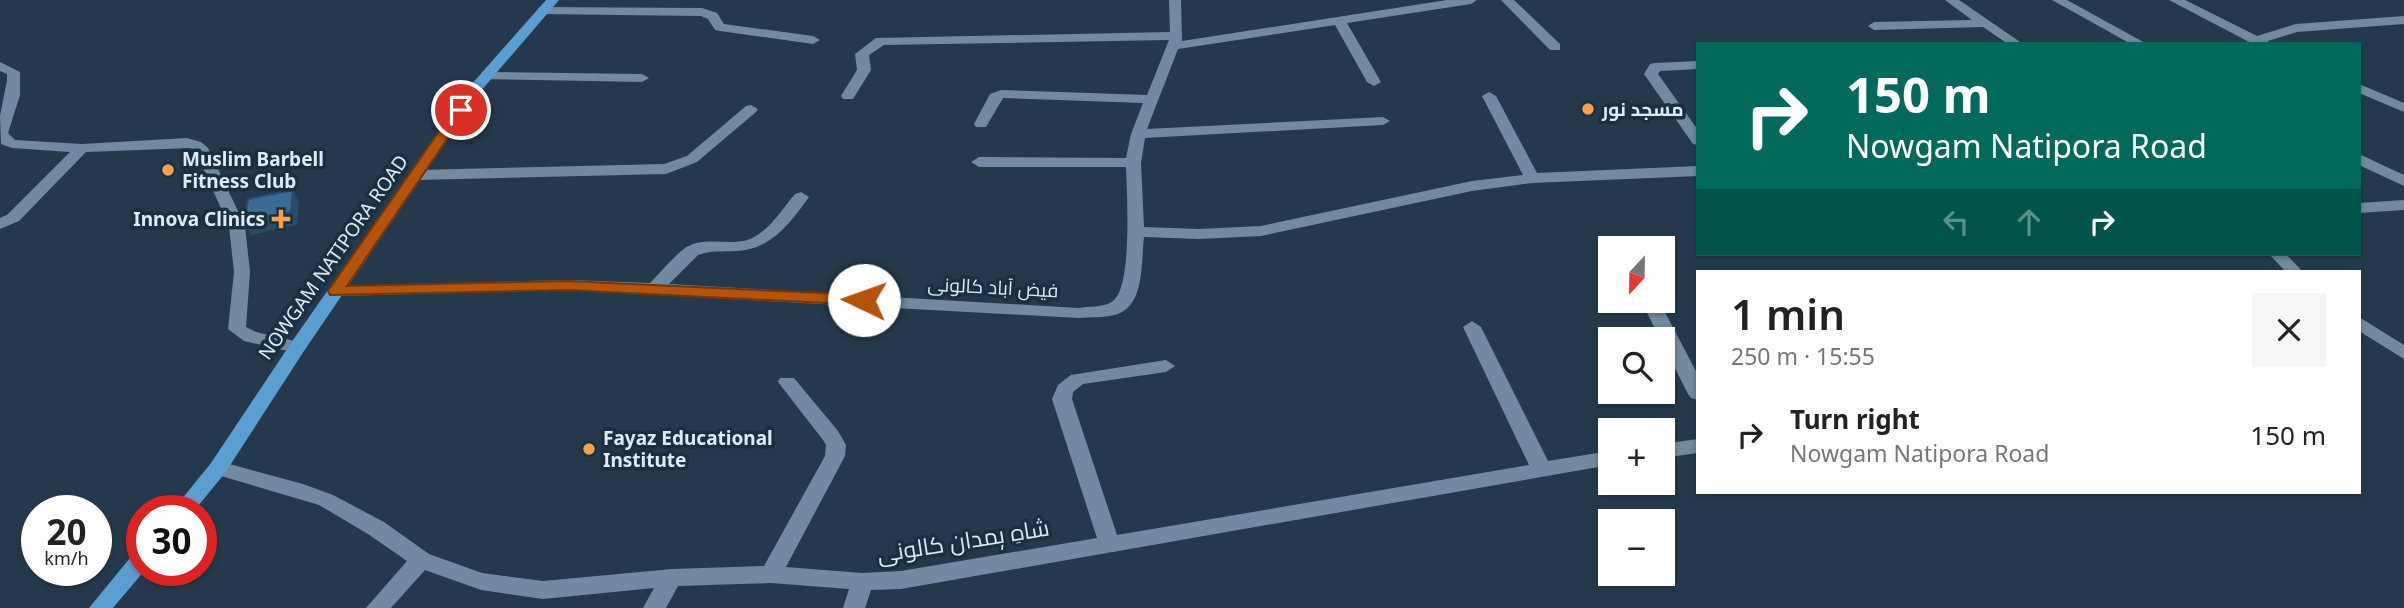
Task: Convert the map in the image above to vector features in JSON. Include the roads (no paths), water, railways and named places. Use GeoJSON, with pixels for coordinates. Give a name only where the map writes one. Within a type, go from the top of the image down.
{"type":"FeatureCollection","features":[{"type":"Feature","properties":{"kind":"main road","name":"NOWGAM NATIPORA ROAD"},"geometry":{"type":"LineString","coordinates":[[195,495],[218,468],[297,347],[486,76],[548,5]]}},
{"type":"Feature","properties":{"kind":"main road"},"geometry":{"type":"LineString","coordinates":[[100,608],[126,578]]}},
{"type":"Feature","properties":{"kind":"street","name":"فیض آباد کالونی"},"geometry":{"type":"LineString","coordinates":[[336,291],[568,285],[1096,313],[1114,309],[1125,301],[1129,288],[1136,232],[1133,163],[1138,134],[1176,41],[1175,0]]}},
{"type":"Feature","properties":{"kind":"street"},"geometry":{"type":"LineString","coordinates":[[848,96],[864,71],[862,54],[881,41],[1176,41],[1339,21],[1471,0]]}},
{"type":"Feature","properties":{"kind":"street"},"geometry":{"type":"LineString","coordinates":[[1507,0],[1555,47]]}},
{"type":"Feature","properties":{"kind":"street"},"geometry":{"type":"LineString","coordinates":[[1951,0],[2014,42]]}},
{"type":"Feature","properties":{"kind":"street"},"geometry":{"type":"LineString","coordinates":[[2059,0],[2137,42]]}},
{"type":"Feature","properties":{"kind":"street"},"geometry":{"type":"LineString","coordinates":[[2175,0],[2260,42],[2295,28],[2404,20]]}},
{"type":"Feature","properties":{"kind":"street"},"geometry":{"type":"LineString","coordinates":[[548,5],[702,12],[713,16],[720,27],[813,40]]}},
{"type":"Feature","properties":{"kind":"street"},"geometry":{"type":"LineString","coordinates":[[1339,21],[1374,82]]}},
{"type":"Feature","properties":{"kind":"street"},"geometry":{"type":"LineString","coordinates":[[1874,26],[1985,23]]}},
{"type":"Feature","properties":{"kind":"street"},"geometry":{"type":"LineString","coordinates":[[1696,65],[1655,67],[1651,74],[1696,138]]}},
{"type":"Feature","properties":{"kind":"street"},"geometry":{"type":"LineString","coordinates":[[0,66],[13,72],[13,97],[0,133],[12,144],[82,148],[187,142],[203,151],[237,226],[242,272],[237,329],[250,337],[297,347]]}},
{"type":"Feature","properties":{"kind":"street"},"geometry":{"type":"LineString","coordinates":[[486,76],[642,78]]}},
{"type":"Feature","properties":{"kind":"street"},"geometry":{"type":"LineString","coordinates":[[2361,89],[2404,108]]}},
{"type":"Feature","properties":{"kind":"street"},"geometry":{"type":"LineString","coordinates":[[981,124],[995,97],[1000,94],[1152,99]]}},
{"type":"Feature","properties":{"kind":"street"},"geometry":{"type":"LineString","coordinates":[[1489,96],[1532,178]]}},
{"type":"Feature","properties":{"kind":"street"},"geometry":{"type":"LineString","coordinates":[[418,175],[666,169],[692,159],[751,109]]}},
{"type":"Feature","properties":{"kind":"street"},"geometry":{"type":"LineString","coordinates":[[1138,134],[1383,121]]}},
{"type":"Feature","properties":{"kind":"street"},"geometry":{"type":"LineString","coordinates":[[0,224],[13,218],[82,148]]}},
{"type":"Feature","properties":{"kind":"street"},"geometry":{"type":"LineString","coordinates":[[2361,160],[2404,181]]}},
{"type":"Feature","properties":{"kind":"street"},"geometry":{"type":"LineString","coordinates":[[979,162],[1133,163]]}},
{"type":"Feature","properties":{"kind":"street"},"geometry":{"type":"LineString","coordinates":[[1136,232],[1199,234],[1261,231],[1472,186],[1532,178],[1696,171]]}},
{"type":"Feature","properties":{"kind":"street"},"geometry":{"type":"LineString","coordinates":[[655,288],[692,251],[708,245],[745,246],[762,240],[801,197]]}},
{"type":"Feature","properties":{"kind":"street"},"geometry":{"type":"LineString","coordinates":[[2361,208],[2399,209]]}},
{"type":"Feature","properties":{"kind":"street"},"geometry":{"type":"LineString","coordinates":[[2279,256],[2293,270]]}},
{"type":"Feature","properties":{"kind":"street"},"geometry":{"type":"LineString","coordinates":[[1656,313],[1696,390]]}},
{"type":"Feature","properties":{"kind":"street"},"geometry":{"type":"LineString","coordinates":[[2361,324],[2404,353]]}},
{"type":"Feature","properties":{"kind":"street"},"geometry":{"type":"LineString","coordinates":[[1472,327],[1541,468]]}},
{"type":"Feature","properties":{"kind":"street"},"geometry":{"type":"LineString","coordinates":[[1109,543],[1062,393],[1078,379],[1166,366]]}},
{"type":"Feature","properties":{"kind":"street"},"geometry":{"type":"LineString","coordinates":[[771,574],[835,456],[836,445],[787,382]]}},
{"type":"Feature","properties":{"kind":"street"},"geometry":{"type":"LineString","coordinates":[[1675,449],[1696,446]]}},
{"type":"Feature","properties":{"kind":"street","name":"شاہِ ہمدان کالونی"},"geometry":{"type":"LineString","coordinates":[[218,468],[326,500],[376,528],[421,560],[481,581],[543,590],[672,578],[771,574],[862,582],[901,580],[1598,460]]}},
{"type":"Feature","properties":{"kind":"street"},"geometry":{"type":"LineString","coordinates":[[377,608],[421,560]]}},
{"type":"Feature","properties":{"kind":"street"},"geometry":{"type":"LineString","coordinates":[[654,608],[672,578]]}},
{"type":"Feature","properties":{"kind":"street"},"geometry":{"type":"LineString","coordinates":[[854,608],[862,582]]}},
{"type":"Feature","properties":{"kind":"place","name":"مسجد نور"},"geometry":{"type":"Point","coordinates":[1588,109]}},
{"type":"Feature","properties":{"kind":"place","name":"Muslim Barbell Fitness Club"},"geometry":{"type":"Point","coordinates":[168,170]}},
{"type":"Feature","properties":{"kind":"place","name":"Innova Clinics"},"geometry":{"type":"Point","coordinates":[281,219]}},
{"type":"Feature","properties":{"kind":"place","name":"Fayaz Educational Institute"},"geometry":{"type":"Point","coordinates":[589,449]}}]}
